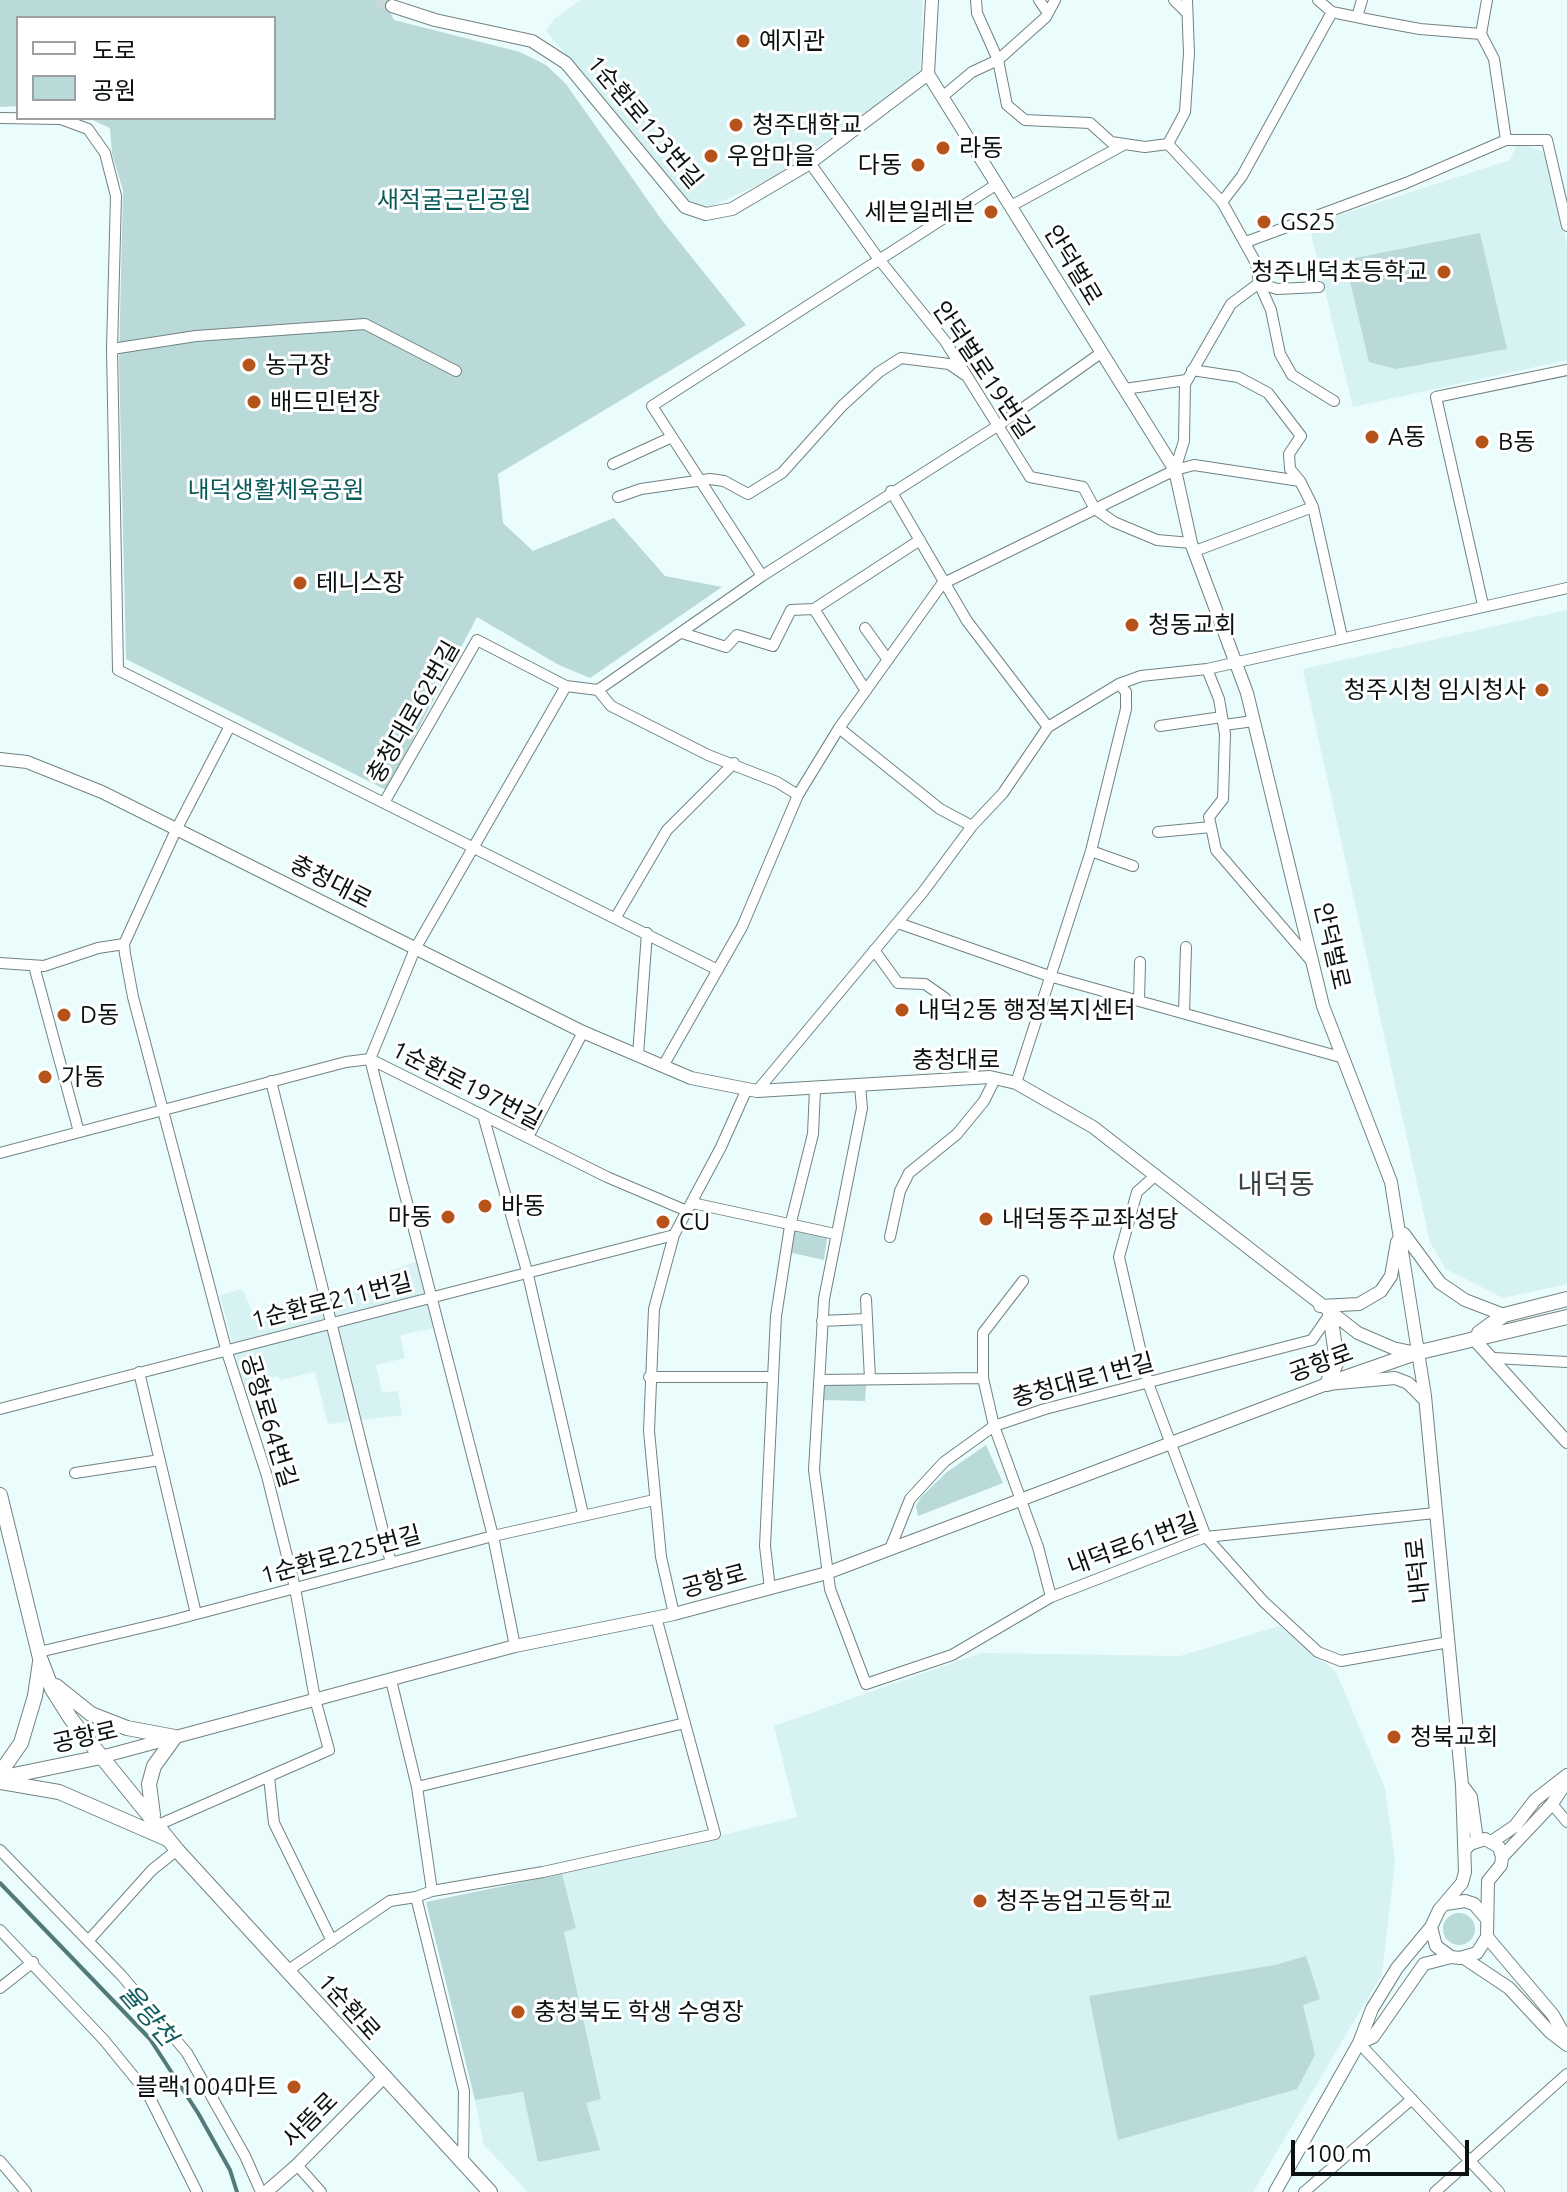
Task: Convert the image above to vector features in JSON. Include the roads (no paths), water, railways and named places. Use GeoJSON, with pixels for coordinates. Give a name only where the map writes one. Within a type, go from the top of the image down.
{"type":"FeatureCollection","features":[{"type":"Feature","properties":{"kind":"main road"},"geometry":{"type":"LineString","coordinates":[[1473,1338],[1504,1315],[1567,1299]]}},
{"type":"Feature","properties":{"kind":"main road"},"geometry":{"type":"LineString","coordinates":[[1325,1310],[1337,1361],[1327,1384]]}},
{"type":"Feature","properties":{"kind":"main road","name":"공항로"},"geometry":{"type":"LineString","coordinates":[[1327,1384],[1416,1353],[1567,1317]]}},
{"type":"Feature","properties":{"kind":"main road","name":"1순환로"},"geometry":{"type":"LineString","coordinates":[[0,1495],[40,1655],[61,1704],[174,1845],[490,2192]]}},
{"type":"Feature","properties":{"kind":"main road"},"geometry":{"type":"LineString","coordinates":[[40,1655],[56,1686],[91,1714],[127,1728],[175,1737],[158,1757],[149,1784],[156,1822]]}},
{"type":"Feature","properties":{"kind":"main road"},"geometry":{"type":"LineString","coordinates":[[40,1655],[35,1696],[21,1743],[0,1778],[59,1792],[174,1845]]}},
{"type":"Feature","properties":{"kind":"main road","name":"공항로"},"geometry":{"type":"LineString","coordinates":[[0,1778],[101,1757]]}},
{"type":"Feature","properties":{"kind":"street"},"geometry":{"type":"LineString","coordinates":[[928,74],[932,0]]}},
{"type":"Feature","properties":{"kind":"street"},"geometry":{"type":"LineString","coordinates":[[976,0],[977,13],[998,60],[1007,105],[1025,120],[1090,123],[1111,142],[1145,147],[1168,144]]}},
{"type":"Feature","properties":{"kind":"street"},"geometry":{"type":"LineString","coordinates":[[1039,0],[1048,13]]}},
{"type":"Feature","properties":{"kind":"street"},"geometry":{"type":"LineString","coordinates":[[942,97],[972,72],[998,60],[1048,13],[1055,0]]}},
{"type":"Feature","properties":{"kind":"street"},"geometry":{"type":"LineString","coordinates":[[1168,144],[1185,112],[1189,53],[1187,6],[1174,0]]}},
{"type":"Feature","properties":{"kind":"street"},"geometry":{"type":"LineString","coordinates":[[1318,0],[1332,12],[1420,29],[1481,34]]}},
{"type":"Feature","properties":{"kind":"street"},"geometry":{"type":"LineString","coordinates":[[1357,17],[1362,0]]}},
{"type":"Feature","properties":{"kind":"street"},"geometry":{"type":"LineString","coordinates":[[1487,0],[1481,34],[1494,59],[1506,140]]}},
{"type":"Feature","properties":{"kind":"street","name":"1순환로123번길"},"geometry":{"type":"LineString","coordinates":[[392,6],[435,20],[532,41],[566,63],[685,207],[706,214],[732,209],[810,163],[928,74]]}},
{"type":"Feature","properties":{"kind":"street"},"geometry":{"type":"LineString","coordinates":[[1222,202],[1242,176],[1332,12]]}},
{"type":"Feature","properties":{"kind":"street","name":"안덕벌로"},"geometry":{"type":"LineString","coordinates":[[928,74],[1175,470],[1193,547],[1237,660],[1254,721],[1323,1006],[1391,1182],[1416,1353]]}},
{"type":"Feature","properties":{"kind":"street"},"geometry":{"type":"LineString","coordinates":[[64,120],[88,129],[105,153],[116,196],[112,349],[183,337],[365,324],[456,371]]}},
{"type":"Feature","properties":{"kind":"street"},"geometry":{"type":"LineString","coordinates":[[1246,242],[1406,183],[1506,140],[1547,140],[1567,226]]}},
{"type":"Feature","properties":{"kind":"street"},"geometry":{"type":"LineString","coordinates":[[1011,206],[1125,144]]}},
{"type":"Feature","properties":{"kind":"street"},"geometry":{"type":"LineString","coordinates":[[1168,144],[1222,202],[1246,242],[1271,310],[1280,354],[1292,375],[1334,401]]}},
{"type":"Feature","properties":{"kind":"street","name":"안덕벌로19번길"},"geometry":{"type":"LineString","coordinates":[[810,163],[878,258],[945,341],[1030,477],[1083,487],[1095,509],[1114,522],[1161,540],[1193,547]]}},
{"type":"Feature","properties":{"kind":"street"},"geometry":{"type":"LineString","coordinates":[[762,576],[652,406],[997,184]]}},
{"type":"Feature","properties":{"kind":"street"},"geometry":{"type":"LineString","coordinates":[[1259,283],[1277,289],[1319,287]]}},
{"type":"Feature","properties":{"kind":"street"},"geometry":{"type":"LineString","coordinates":[[1175,470],[1184,441],[1189,375],[1231,304],[1259,283]]}},
{"type":"Feature","properties":{"kind":"street","name":"충청대로62번길"},"geometry":{"type":"LineString","coordinates":[[112,349],[118,670],[385,801],[477,640],[566,686],[598,690]]}},
{"type":"Feature","properties":{"kind":"street"},"geometry":{"type":"LineString","coordinates":[[798,795],[777,782],[708,755],[611,706],[598,690],[762,576],[999,425],[1101,353]]}},
{"type":"Feature","properties":{"kind":"street"},"geometry":{"type":"LineString","coordinates":[[618,497],[641,489],[702,481],[724,481],[748,494],[782,473],[879,372],[901,358],[949,364],[968,376]]}},
{"type":"Feature","properties":{"kind":"street"},"geometry":{"type":"LineString","coordinates":[[1483,605],[1436,397],[1567,370]]}},
{"type":"Feature","properties":{"kind":"street"},"geometry":{"type":"LineString","coordinates":[[1125,389],[1189,375],[1238,377],[1268,393],[1301,436],[1289,454],[1290,469],[1313,507],[1342,637]]}},
{"type":"Feature","properties":{"kind":"street"},"geometry":{"type":"LineString","coordinates":[[613,464],[672,437]]}},
{"type":"Feature","properties":{"kind":"street"},"geometry":{"type":"LineString","coordinates":[[663,1066],[742,927],[798,795],[839,728],[942,584],[1175,470],[1194,465],[1300,481]]}},
{"type":"Feature","properties":{"kind":"street"},"geometry":{"type":"LineString","coordinates":[[891,491],[942,584],[1048,727]]}},
{"type":"Feature","properties":{"kind":"street"},"geometry":{"type":"LineString","coordinates":[[1193,547],[1313,507]]}},
{"type":"Feature","properties":{"kind":"street"},"geometry":{"type":"LineString","coordinates":[[682,633],[726,647],[737,635],[773,646],[791,610],[814,609],[920,540]]}},
{"type":"Feature","properties":{"kind":"street"},"geometry":{"type":"LineString","coordinates":[[674,1614],[661,1557],[654,1500],[649,1377],[654,1309],[674,1235],[751,1091],[898,923],[972,826],[1003,793],[1048,727],[1119,684],[1141,676],[1207,669],[1567,588]]}},
{"type":"Feature","properties":{"kind":"street"},"geometry":{"type":"LineString","coordinates":[[814,609],[866,691]]}},
{"type":"Feature","properties":{"kind":"street"},"geometry":{"type":"LineString","coordinates":[[865,628],[888,660]]}},
{"type":"Feature","properties":{"kind":"street"},"geometry":{"type":"LineString","coordinates":[[1207,669],[1223,721],[1223,799],[1209,817],[1216,850],[1314,964]]}},
{"type":"Feature","properties":{"kind":"street"},"geometry":{"type":"LineString","coordinates":[[1016,1083],[1091,851],[1126,709],[1126,692],[1119,684]]}},
{"type":"Feature","properties":{"kind":"street"},"geometry":{"type":"LineString","coordinates":[[515,1646],[493,1536],[370,1059],[415,949],[476,848],[566,686]]}},
{"type":"Feature","properties":{"kind":"street"},"geometry":{"type":"LineString","coordinates":[[1160,726],[1254,721]]}},
{"type":"Feature","properties":{"kind":"street"},"geometry":{"type":"LineString","coordinates":[[0,963],[44,966],[98,948],[124,944],[176,830],[230,726]]}},
{"type":"Feature","properties":{"kind":"street"},"geometry":{"type":"LineString","coordinates":[[839,728],[940,809],[972,826]]}},
{"type":"Feature","properties":{"kind":"street","name":"충청대로"},"geometry":{"type":"LineString","coordinates":[[0,759],[27,762],[77,782],[583,1032],[691,1078],[751,1091],[995,1079],[1016,1083],[1093,1127],[1325,1310],[1369,1338],[1416,1353]]}},
{"type":"Feature","properties":{"kind":"street"},"geometry":{"type":"LineString","coordinates":[[616,917],[667,830],[734,763]]}},
{"type":"Feature","properties":{"kind":"street"},"geometry":{"type":"LineString","coordinates":[[385,801],[718,970]]}},
{"type":"Feature","properties":{"kind":"street"},"geometry":{"type":"LineString","coordinates":[[1158,832],[1181,833],[1211,827]]}},
{"type":"Feature","properties":{"kind":"street"},"geometry":{"type":"LineString","coordinates":[[1091,851],[1133,866]]}},
{"type":"Feature","properties":{"kind":"street"},"geometry":{"type":"LineString","coordinates":[[898,923],[1049,976],[1303,1050],[1344,1058]]}},
{"type":"Feature","properties":{"kind":"street"},"geometry":{"type":"LineString","coordinates":[[638,1055],[647,933]]}},
{"type":"Feature","properties":{"kind":"street","name":"공항로64번길"},"geometry":{"type":"LineString","coordinates":[[124,944],[133,997],[226,1349],[267,1476],[295,1588],[315,1699]]}},
{"type":"Feature","properties":{"kind":"street"},"geometry":{"type":"LineString","coordinates":[[1184,1013],[1186,947]]}},
{"type":"Feature","properties":{"kind":"street"},"geometry":{"type":"LineString","coordinates":[[874,950],[898,983],[925,984],[945,998]]}},
{"type":"Feature","properties":{"kind":"street"},"geometry":{"type":"LineString","coordinates":[[1139,1001],[1140,962]]}},
{"type":"Feature","properties":{"kind":"street"},"geometry":{"type":"LineString","coordinates":[[34,966],[79,1132]]}},
{"type":"Feature","properties":{"kind":"street"},"geometry":{"type":"LineString","coordinates":[[528,1137],[583,1032]]}},
{"type":"Feature","properties":{"kind":"street","name":"1순환로197번길"},"geometry":{"type":"LineString","coordinates":[[0,1153],[271,1081],[370,1059],[650,1198],[835,1234]]}},
{"type":"Feature","properties":{"kind":"street"},"geometry":{"type":"LineString","coordinates":[[890,1237],[900,1191],[909,1173],[957,1134],[984,1101],[995,1079]]}},
{"type":"Feature","properties":{"kind":"street"},"geometry":{"type":"LineString","coordinates":[[271,1081],[391,1563]]}},
{"type":"Feature","properties":{"kind":"street"},"geometry":{"type":"LineString","coordinates":[[827,1573],[814,1470],[822,1321],[835,1234],[862,1108],[860,1086]]}},
{"type":"Feature","properties":{"kind":"street"},"geometry":{"type":"LineString","coordinates":[[770,1589],[765,1546],[776,1316],[790,1226],[813,1134],[815,1089]]}},
{"type":"Feature","properties":{"kind":"street"},"geometry":{"type":"LineString","coordinates":[[483,1115],[528,1275],[583,1514]]}},
{"type":"Feature","properties":{"kind":"street"},"geometry":{"type":"LineString","coordinates":[[1156,1175],[1137,1192],[1119,1257],[1148,1383],[1206,1537],[1264,1602],[1318,1652],[1341,1661],[1449,1642]]}},
{"type":"Feature","properties":{"kind":"street"},"geometry":{"type":"LineString","coordinates":[[1325,1310],[1359,1304],[1381,1291],[1391,1276],[1399,1226]]}},
{"type":"Feature","properties":{"kind":"street"},"geometry":{"type":"LineString","coordinates":[[1399,1226],[1440,1283],[1465,1300],[1504,1315]]}},
{"type":"Feature","properties":{"kind":"street","name":"1순환로211번길"},"geometry":{"type":"LineString","coordinates":[[0,1409],[674,1235]]}},
{"type":"Feature","properties":{"kind":"street"},"geometry":{"type":"LineString","coordinates":[[1023,1281],[983,1333],[983,1378],[994,1426],[1021,1498],[1051,1597]]}},
{"type":"Feature","properties":{"kind":"street"},"geometry":{"type":"LineString","coordinates":[[866,1299],[870,1379]]}},
{"type":"Feature","properties":{"kind":"street","name":"충청대로1번길"},"geometry":{"type":"LineString","coordinates":[[890,1549],[910,1499],[944,1462],[994,1426],[1045,1409],[1312,1340],[1325,1310]]}},
{"type":"Feature","properties":{"kind":"street"},"geometry":{"type":"LineString","coordinates":[[822,1321],[866,1319]]}},
{"type":"Feature","properties":{"kind":"street"},"geometry":{"type":"LineString","coordinates":[[1473,1338],[1567,1442]]}},
{"type":"Feature","properties":{"kind":"street","name":"내덕로"},"geometry":{"type":"LineString","coordinates":[[1416,1353],[1425,1400],[1462,1785]]}},
{"type":"Feature","properties":{"kind":"street"},"geometry":{"type":"LineString","coordinates":[[1494,1358],[1567,1362]]}},
{"type":"Feature","properties":{"kind":"street"},"geometry":{"type":"LineString","coordinates":[[139,1372],[196,1614]]}},
{"type":"Feature","properties":{"kind":"street"},"geometry":{"type":"LineString","coordinates":[[649,1377],[773,1377]]}},
{"type":"Feature","properties":{"kind":"street"},"geometry":{"type":"LineString","coordinates":[[820,1380],[983,1378]]}},
{"type":"Feature","properties":{"kind":"street"},"geometry":{"type":"LineString","coordinates":[[1327,1384],[1395,1378],[1408,1383],[1425,1400]]}},
{"type":"Feature","properties":{"kind":"street","name":"공항로"},"geometry":{"type":"LineString","coordinates":[[101,1757],[515,1646],[674,1614],[827,1573],[1327,1384]]}},
{"type":"Feature","properties":{"kind":"street"},"geometry":{"type":"LineString","coordinates":[[75,1473],[160,1460]]}},
{"type":"Feature","properties":{"kind":"street","name":"1순환로225번길"},"geometry":{"type":"LineString","coordinates":[[40,1655],[493,1536],[654,1500]]}},
{"type":"Feature","properties":{"kind":"street","name":"내덕로61번길"},"geometry":{"type":"LineString","coordinates":[[827,1573],[866,1684],[952,1655],[1051,1597],[1206,1537],[1435,1513]]}},
{"type":"Feature","properties":{"kind":"street"},"geometry":{"type":"LineString","coordinates":[[287,1971],[390,1901],[543,1872],[715,1834],[656,1617]]}},
{"type":"Feature","properties":{"kind":"street"},"geometry":{"type":"LineString","coordinates":[[391,1680],[417,1787],[432,1891]]}},
{"type":"Feature","properties":{"kind":"street"},"geometry":{"type":"LineString","coordinates":[[156,1822],[329,1750],[315,1699]]}},
{"type":"Feature","properties":{"kind":"street"},"geometry":{"type":"LineString","coordinates":[[417,1787],[516,1760],[685,1723]]}},
{"type":"Feature","properties":{"kind":"street"},"geometry":{"type":"LineString","coordinates":[[269,1777],[274,1823],[332,1941]]}},
{"type":"Feature","properties":{"kind":"street"},"geometry":{"type":"LineString","coordinates":[[1465,1850],[1477,1840],[1493,1841],[1515,1826],[1535,1800],[1567,1778]]}},
{"type":"Feature","properties":{"kind":"street"},"geometry":{"type":"LineString","coordinates":[[1359,2043],[1373,2037],[1424,1964],[1477,1953],[1487,1937],[1488,1881],[1501,1865],[1502,1857],[1552,1804],[1567,1778]]}},
{"type":"Feature","properties":{"kind":"street"},"geometry":{"type":"LineString","coordinates":[[1462,1785],[1471,1797],[1477,1840]]}},
{"type":"Feature","properties":{"kind":"street"},"geometry":{"type":"LineString","coordinates":[[1275,2192],[1359,2043],[1372,2009],[1397,1968],[1462,1883],[1465,1850],[1462,1785]]}},
{"type":"Feature","properties":{"kind":"street"},"geometry":{"type":"LineString","coordinates":[[1552,1804],[1567,1822]]}},
{"type":"Feature","properties":{"kind":"street"},"geometry":{"type":"LineString","coordinates":[[1493,1841],[1502,1857]]}},
{"type":"Feature","properties":{"kind":"street"},"geometry":{"type":"LineString","coordinates":[[89,1940],[174,1845]]}},
{"type":"Feature","properties":{"kind":"street"},"geometry":{"type":"LineString","coordinates":[[0,1850],[89,1940],[187,2053],[263,2192]]}},
{"type":"Feature","properties":{"kind":"street"},"geometry":{"type":"LineString","coordinates":[[416,1897],[464,2091],[463,2161]]}},
{"type":"Feature","properties":{"kind":"street"},"geometry":{"type":"LineString","coordinates":[[1446,1904],[1465,1901],[1474,1904],[1486,1918]]}},
{"type":"Feature","properties":{"kind":"street"},"geometry":{"type":"LineString","coordinates":[[1431,1927],[1436,1946],[1509,1988],[1550,2032],[1567,2042]]}},
{"type":"Feature","properties":{"kind":"street"},"geometry":{"type":"LineString","coordinates":[[0,1930],[33,1962],[148,2094],[197,2192]]}},
{"type":"Feature","properties":{"kind":"street"},"geometry":{"type":"LineString","coordinates":[[1487,1937],[1553,2015],[1567,2042]]}},
{"type":"Feature","properties":{"kind":"street"},"geometry":{"type":"LineString","coordinates":[[0,1988],[33,1962]]}},
{"type":"Feature","properties":{"kind":"street"},"geometry":{"type":"LineString","coordinates":[[1359,2043],[1499,2192]]}},
{"type":"Feature","properties":{"kind":"street"},"geometry":{"type":"LineString","coordinates":[[1435,2192],[1567,2074]]}},
{"type":"Feature","properties":{"kind":"street","name":"사뜸로"},"geometry":{"type":"LineString","coordinates":[[263,2192],[297,2165],[384,2077]]}},
{"type":"Feature","properties":{"kind":"street"},"geometry":{"type":"LineString","coordinates":[[1304,2192],[1412,2099]]}},
{"type":"Feature","properties":{"kind":"street"},"geometry":{"type":"LineString","coordinates":[[0,2161],[26,2192]]}},
{"type":"Feature","properties":{"kind":"street"},"geometry":{"type":"LineString","coordinates":[[297,2165],[321,2192]]}},
{"type":"Feature","properties":{"kind":"waterway","name":"율량천"},"geometry":{"type":"LineString","coordinates":[[0,1883],[150,2039],[198,2113],[230,2170],[237,2192]]}},
{"type":"Feature","properties":{"kind":"tunnel"},"geometry":{"type":"LineString","coordinates":[[376,0],[392,6]]}},
{"type":"Feature","properties":{"kind":"place","name":"예지관"},"geometry":{"type":"Point","coordinates":[743,41]}},
{"type":"Feature","properties":{"kind":"place","name":"청주대학교"},"geometry":{"type":"Point","coordinates":[736,125]}},
{"type":"Feature","properties":{"kind":"place","name":"라동"},"geometry":{"type":"Point","coordinates":[943,148]}},
{"type":"Feature","properties":{"kind":"place","name":"우암마을"},"geometry":{"type":"Point","coordinates":[711,156]}},
{"type":"Feature","properties":{"kind":"place","name":"다동"},"geometry":{"type":"Point","coordinates":[918,165]}},
{"type":"Feature","properties":{"kind":"place","name":"세븐일레븐"},"geometry":{"type":"Point","coordinates":[991,212]}},
{"type":"Feature","properties":{"kind":"place","name":"GS25"},"geometry":{"type":"Point","coordinates":[1264,222]}},
{"type":"Feature","properties":{"kind":"place","name":"청주내덕초등학교"},"geometry":{"type":"Point","coordinates":[1444,272]}},
{"type":"Feature","properties":{"kind":"place","name":"농구장"},"geometry":{"type":"Point","coordinates":[249,365]}},
{"type":"Feature","properties":{"kind":"place","name":"배드민턴장"},"geometry":{"type":"Point","coordinates":[254,402]}},
{"type":"Feature","properties":{"kind":"place","name":"A동"},"geometry":{"type":"Point","coordinates":[1372,437]}},
{"type":"Feature","properties":{"kind":"place","name":"B동"},"geometry":{"type":"Point","coordinates":[1482,442]}},
{"type":"Feature","properties":{"kind":"place","name":"테니스장"},"geometry":{"type":"Point","coordinates":[300,583]}},
{"type":"Feature","properties":{"kind":"place","name":"청동교회"},"geometry":{"type":"Point","coordinates":[1132,625]}},
{"type":"Feature","properties":{"kind":"place","name":"청주시청 임시청사"},"geometry":{"type":"Point","coordinates":[1542,690]}},
{"type":"Feature","properties":{"kind":"place","name":"내덕2동 행정복지센터"},"geometry":{"type":"Point","coordinates":[902,1010]}},
{"type":"Feature","properties":{"kind":"place","name":"D동"},"geometry":{"type":"Point","coordinates":[64,1015]}},
{"type":"Feature","properties":{"kind":"place","name":"가동"},"geometry":{"type":"Point","coordinates":[45,1077]}},
{"type":"Feature","properties":{"kind":"place","name":"바동"},"geometry":{"type":"Point","coordinates":[485,1206]}},
{"type":"Feature","properties":{"kind":"place","name":"마동"},"geometry":{"type":"Point","coordinates":[448,1217]}},
{"type":"Feature","properties":{"kind":"place","name":"내덕동주교좌성당"},"geometry":{"type":"Point","coordinates":[986,1219]}},
{"type":"Feature","properties":{"kind":"place","name":"CU"},"geometry":{"type":"Point","coordinates":[663,1222]}},
{"type":"Feature","properties":{"kind":"place","name":"청북교회"},"geometry":{"type":"Point","coordinates":[1394,1737]}},
{"type":"Feature","properties":{"kind":"place","name":"청주농업고등학교"},"geometry":{"type":"Point","coordinates":[980,1901]}},
{"type":"Feature","properties":{"kind":"place","name":"충청북도 학생 수영장"},"geometry":{"type":"Point","coordinates":[518,2012]}},
{"type":"Feature","properties":{"kind":"place","name":"블랙1004마트"},"geometry":{"type":"Point","coordinates":[294,2087]}},
{"type":"Feature","properties":{"kind":"district","name":"내덕동"},"geometry":{"type":"Point","coordinates":[1276,1185]}},
{"type":"Feature","properties":{"kind":"park label","name":"새적굴근린공원"},"geometry":{"type":"Point","coordinates":[454,200]}},
{"type":"Feature","properties":{"kind":"park label","name":"내덕생활체육공원"},"geometry":{"type":"Point","coordinates":[276,490]}}]}
